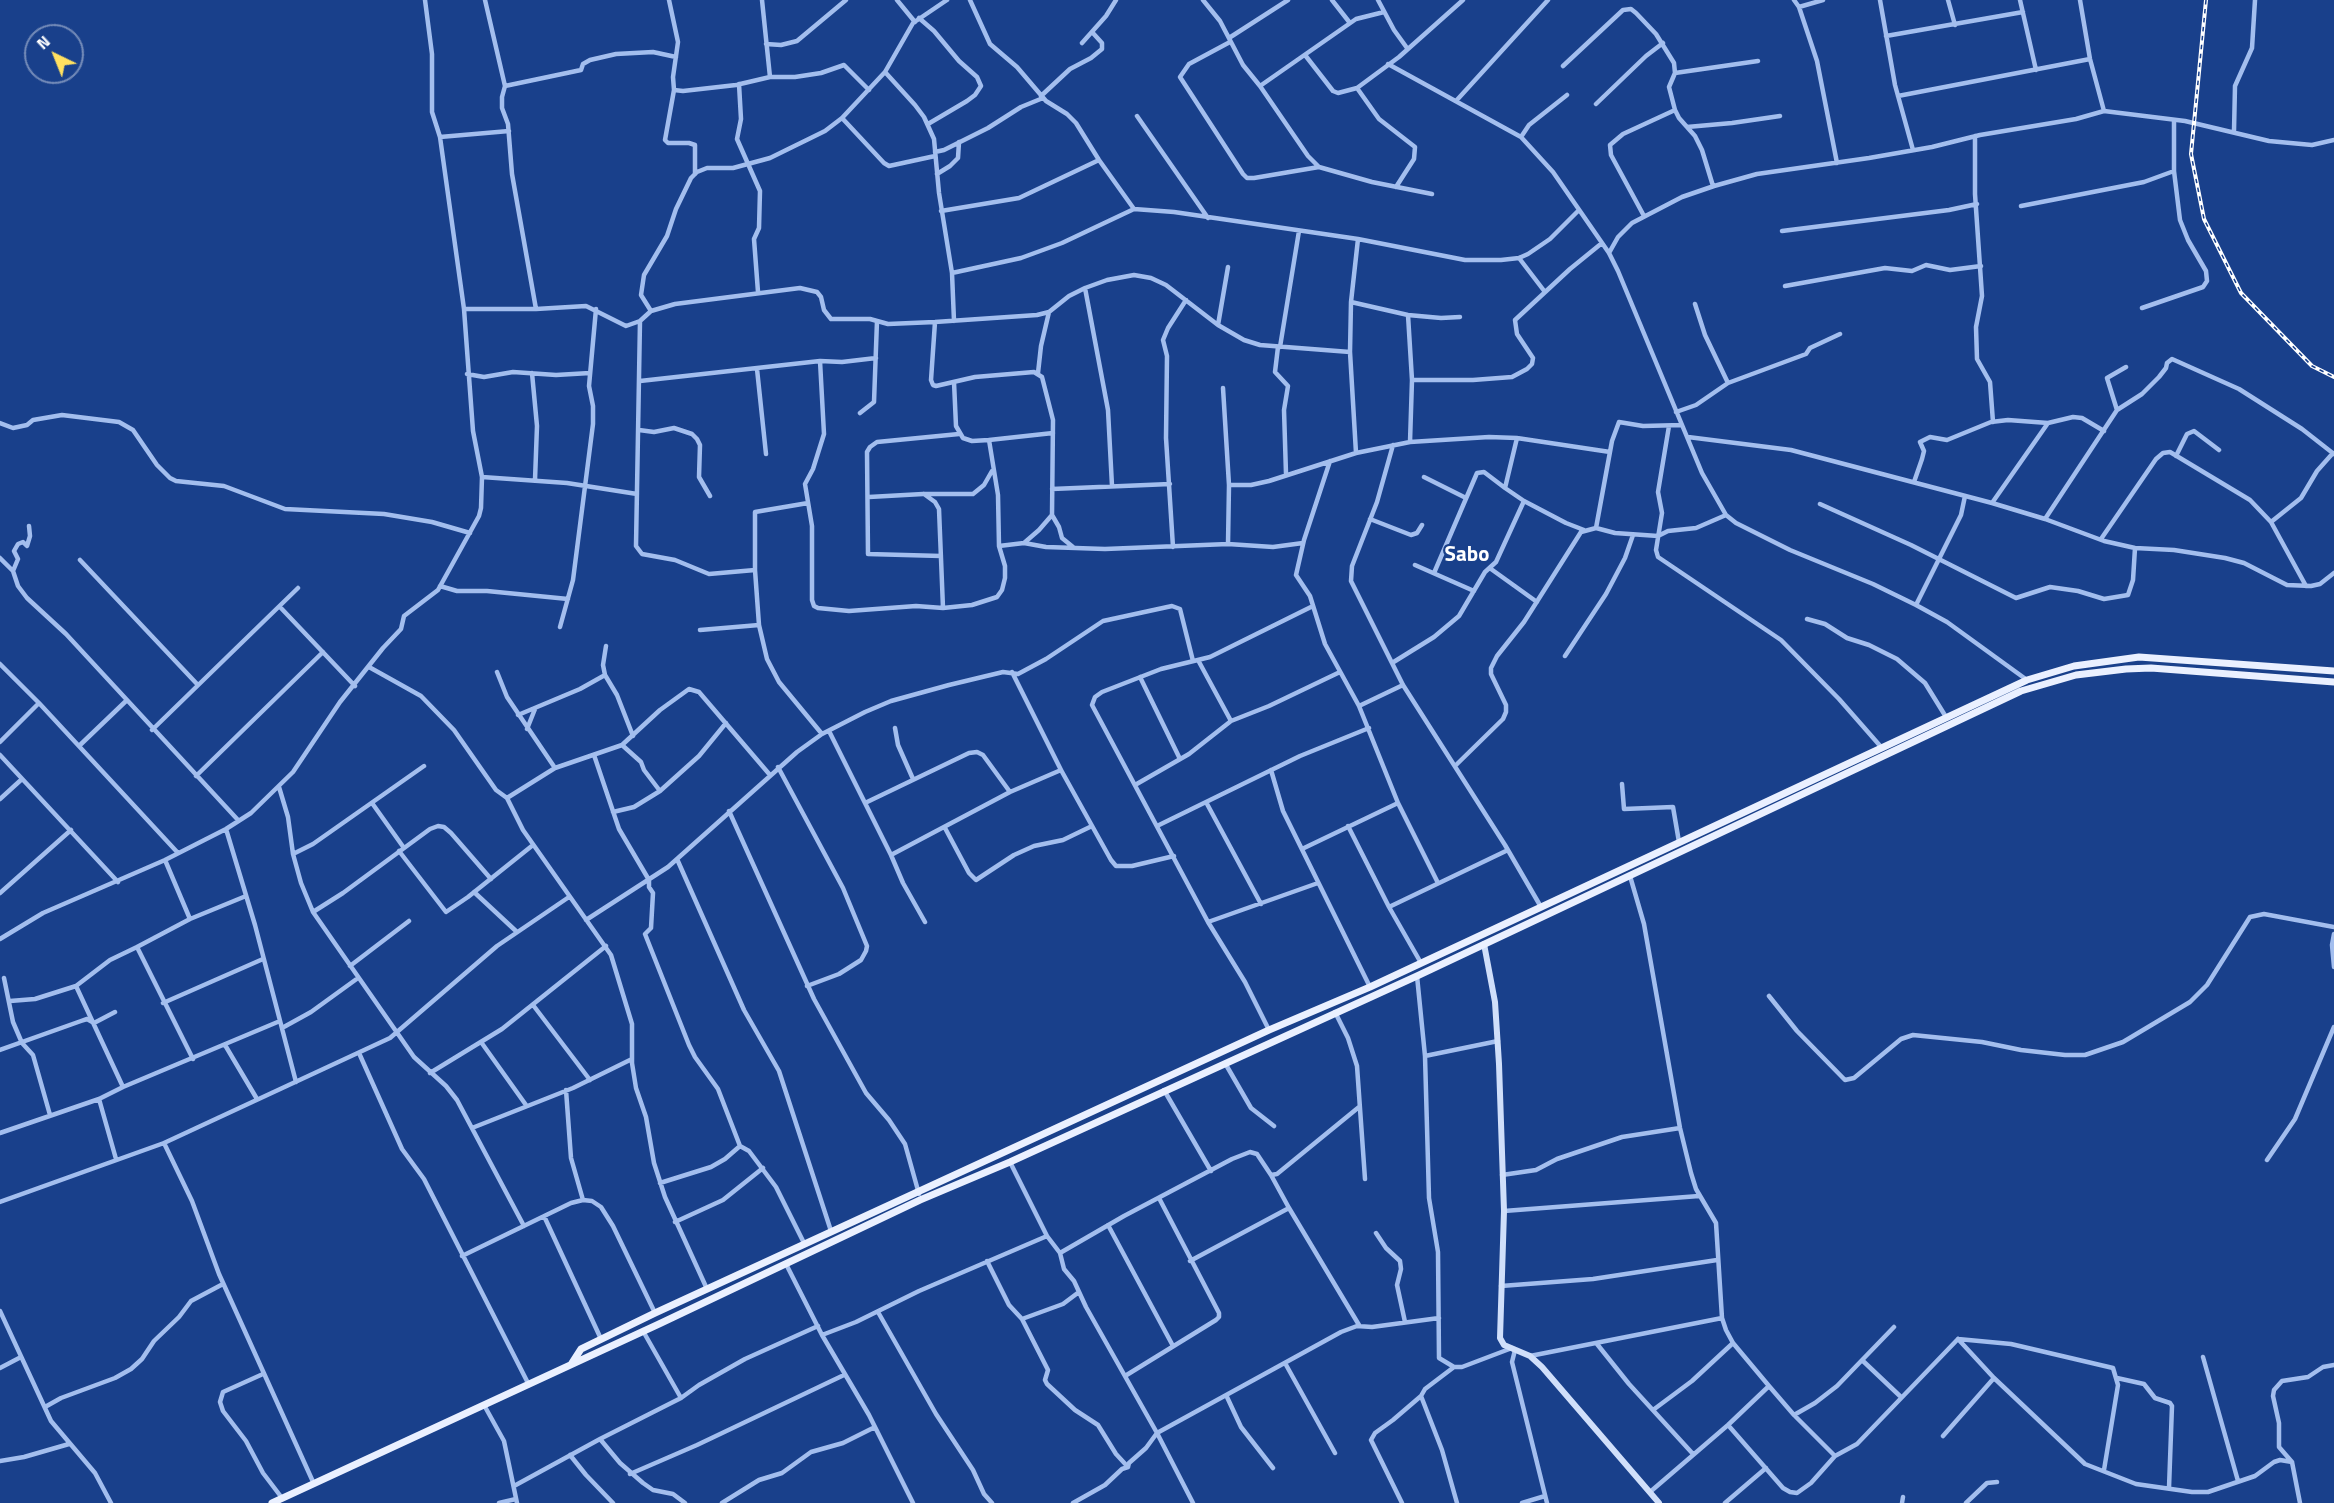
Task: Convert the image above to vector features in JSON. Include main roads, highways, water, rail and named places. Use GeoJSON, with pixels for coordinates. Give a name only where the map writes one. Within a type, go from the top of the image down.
{"type":"FeatureCollection","features":[{"type":"Feature","properties":{"kind":"main road"},"geometry":{"type":"LineString","coordinates":[[572,1363],[581,1349],[804,1243],[1269,1030],[1370,987],[2027,680],[2074,666],[2139,657],[2334,671]]}},
{"type":"Feature","properties":{"kind":"main road"},"geometry":{"type":"LineString","coordinates":[[272,1503],[529,1385],[920,1200],[1010,1162],[1417,976],[2011,696],[2050,681],[2100,670],[2151,668],[2334,682]]}},
{"type":"Feature","properties":{"kind":"railway"},"geometry":{"type":"LineString","coordinates":[[2206,0],[2191,154],[2204,219],[2241,293],[2312,366],[2334,377]]}},
{"type":"Feature","properties":{"kind":"district","name":"Sabo"},"geometry":{"type":"Point","coordinates":[1467,556]}}]}
